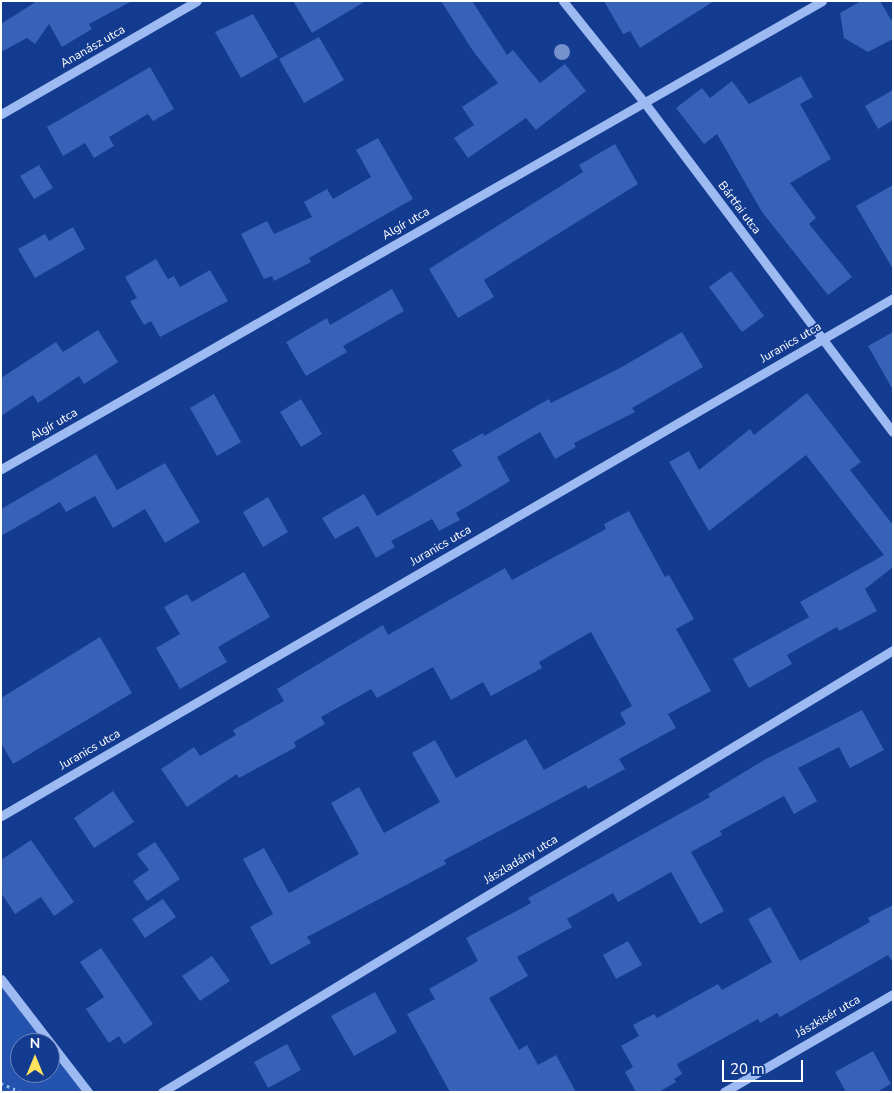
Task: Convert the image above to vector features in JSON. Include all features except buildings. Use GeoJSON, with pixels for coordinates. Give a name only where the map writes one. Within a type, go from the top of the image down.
{"type":"FeatureCollection","features":[{"type":"Feature","properties":{"kind":"street","name":"Ananász utca"},"geometry":{"type":"LineString","coordinates":[[1,114],[197,1]]}},
{"type":"Feature","properties":{"kind":"street","name":"Bártfai utca"},"geometry":{"type":"LineString","coordinates":[[563,1],[644,102],[893,432]]}},
{"type":"Feature","properties":{"kind":"street","name":"Algír utca"},"geometry":{"type":"LineString","coordinates":[[1,469],[822,1]]}},
{"type":"Feature","properties":{"kind":"street","name":"Juranics utca"},"geometry":{"type":"LineString","coordinates":[[1,816],[893,298]]}},
{"type":"Feature","properties":{"kind":"street","name":"Jászladány utca"},"geometry":{"type":"LineString","coordinates":[[162,1092],[893,650]]}},
{"type":"Feature","properties":{"kind":"street"},"geometry":{"type":"LineString","coordinates":[[1,979],[88,1092]]}},
{"type":"Feature","properties":{"kind":"street","name":"Jászkisér utca"},"geometry":{"type":"LineString","coordinates":[[724,1092],[893,994]]}},
{"type":"Feature","properties":{"kind":"path"},"geometry":{"type":"LineString","coordinates":[[1,1083],[20,1092]]}},
{"type":"Feature","properties":{"kind":"shaded area"},"geometry":{"type":"Polygon","coordinates":[[[1,979],[43,1033],[10,1033],[10,1083],[60,1083],[60,1056],[88,1092],[1,1092],[1,979]]]}}]}
